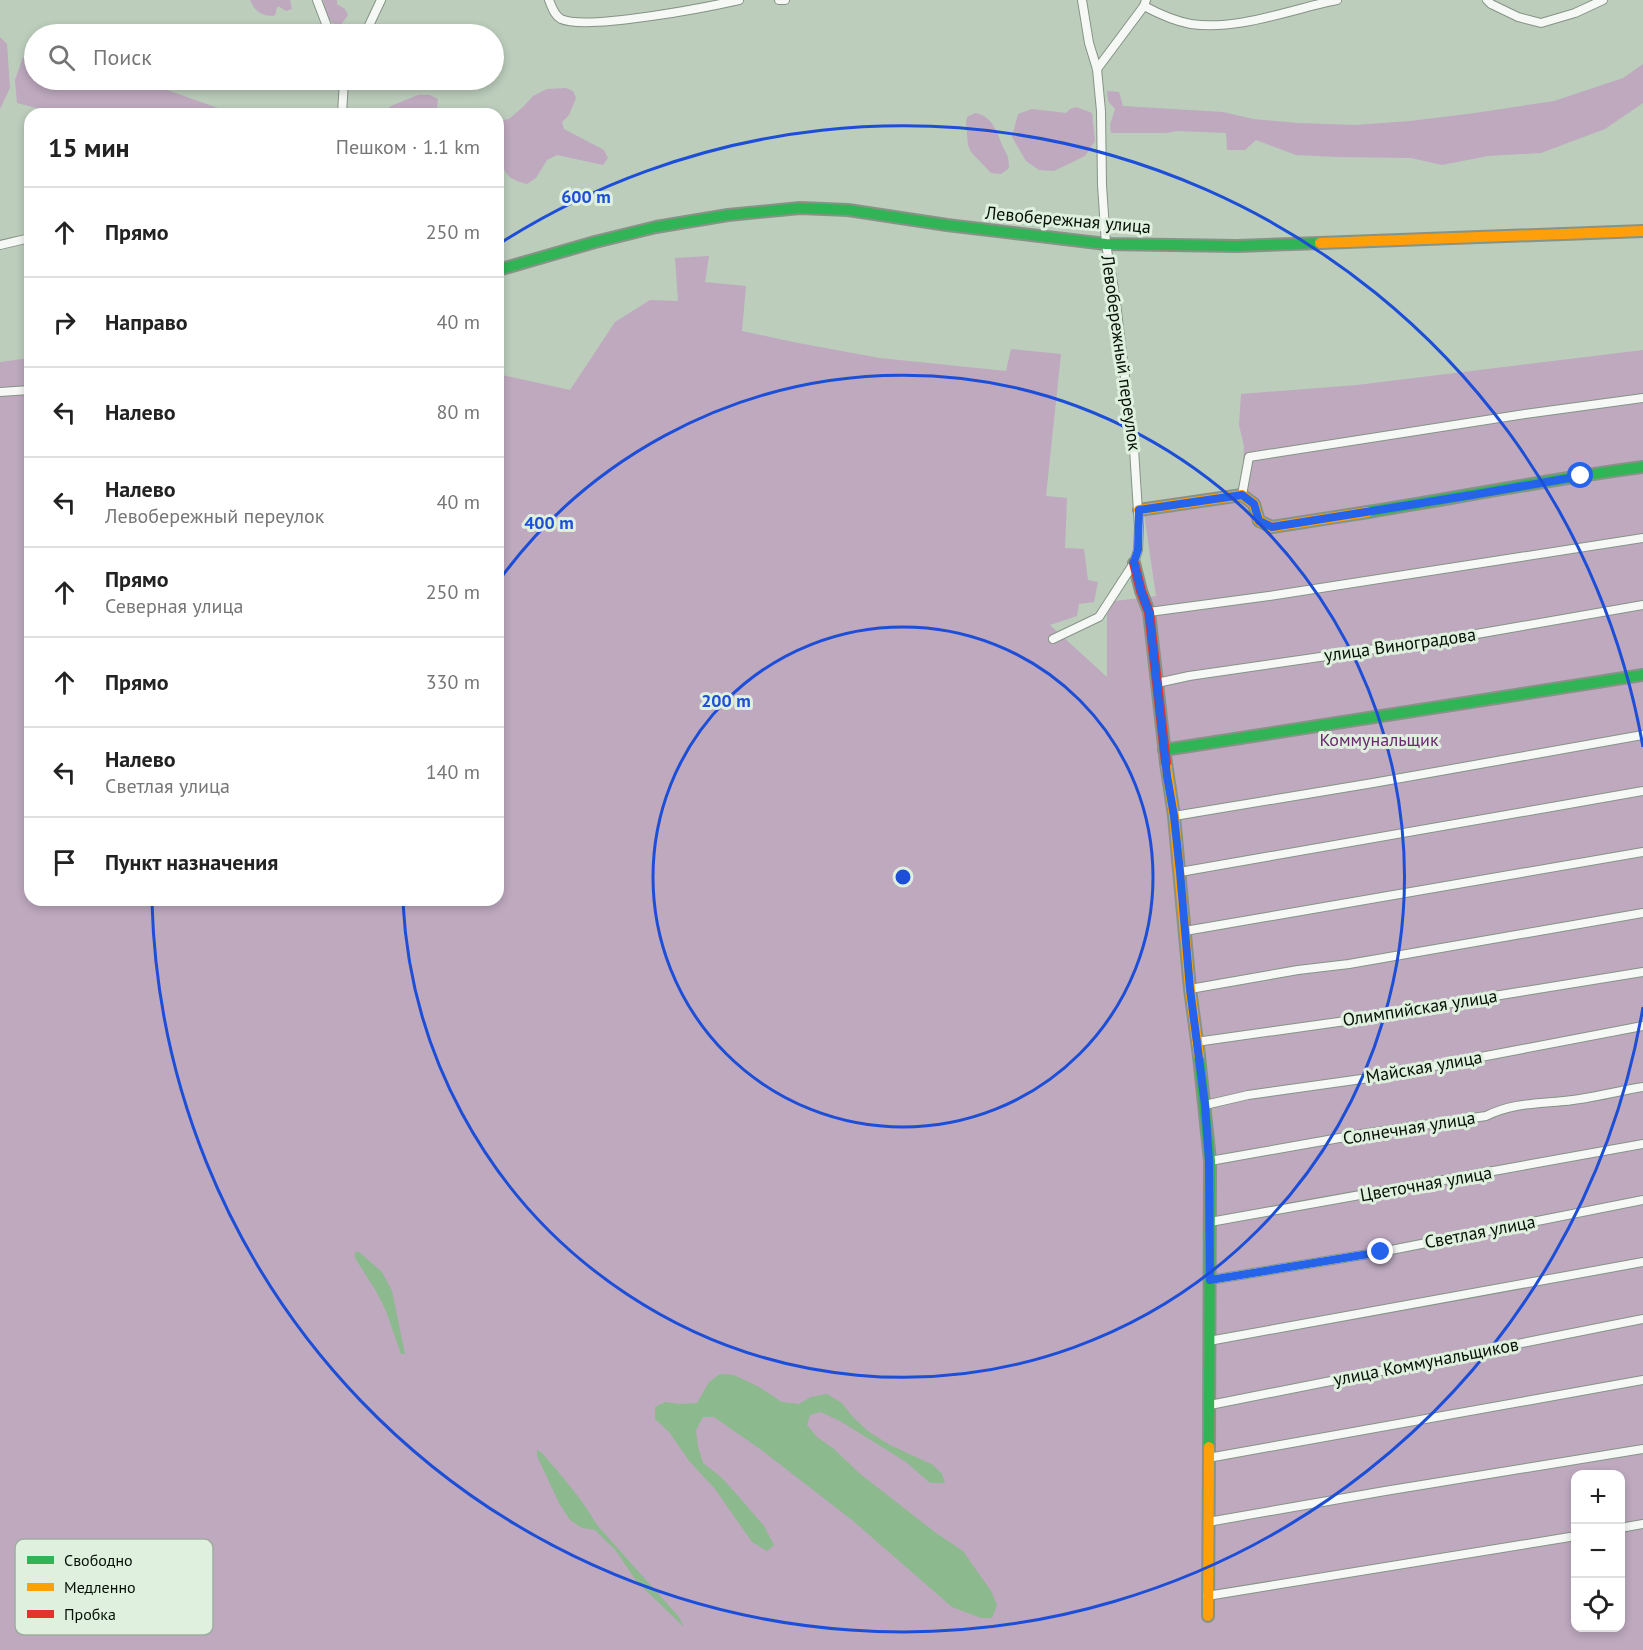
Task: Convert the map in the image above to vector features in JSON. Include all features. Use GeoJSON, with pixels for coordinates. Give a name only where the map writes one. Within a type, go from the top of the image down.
{"type":"FeatureCollection","features":[{"type":"Feature","properties":{"kind":"street"},"geometry":{"type":"LineString","coordinates":[[317,0],[326,24]]}},
{"type":"Feature","properties":{"kind":"street"},"geometry":{"type":"LineString","coordinates":[[369,24],[381,0]]}},
{"type":"Feature","properties":{"kind":"street"},"geometry":{"type":"LineString","coordinates":[[549,0],[559,18],[576,22],[705,8],[738,0]]}},
{"type":"Feature","properties":{"kind":"street"},"geometry":{"type":"LineString","coordinates":[[780,0],[785,0]]}},
{"type":"Feature","properties":{"kind":"street","name":"Левобережный переулок"},"geometry":{"type":"LineString","coordinates":[[1082,0],[1089,43],[1097,69],[1101,111],[1106,244],[1116,294],[1133,439],[1139,510],[1138,550],[1134,562]]}},
{"type":"Feature","properties":{"kind":"street"},"geometry":{"type":"LineString","coordinates":[[1097,69],[1145,3],[1166,17],[1191,24],[1214,25],[1244,22],[1336,0]]}},
{"type":"Feature","properties":{"kind":"street"},"geometry":{"type":"LineString","coordinates":[[1487,0],[1518,18],[1541,23],[1575,14],[1603,0]]}},
{"type":"Feature","properties":{"kind":"street"},"geometry":{"type":"LineString","coordinates":[[342,108],[343,90]]}},
{"type":"Feature","properties":{"kind":"street","name":"Левобережная улица"},"geometry":{"type":"LineString","coordinates":[[504,268],[656,227],[728,215],[800,208],[848,210],[947,225],[1106,244],[1237,246],[1643,231]]}},
{"type":"Feature","properties":{"kind":"street"},"geometry":{"type":"LineString","coordinates":[[0,245],[24,239]]}},
{"type":"Feature","properties":{"kind":"street"},"geometry":{"type":"LineString","coordinates":[[0,392],[24,390]]}},
{"type":"Feature","properties":{"kind":"street"},"geometry":{"type":"LineString","coordinates":[[1242,495],[1249,457],[1643,398]]}},
{"type":"Feature","properties":{"kind":"street"},"geometry":{"type":"LineString","coordinates":[[1139,510],[1242,495],[1254,504],[1259,521],[1272,527],[1643,467]]}},
{"type":"Feature","properties":{"kind":"street"},"geometry":{"type":"LineString","coordinates":[[1149,612],[1269,596],[1643,538]]}},
{"type":"Feature","properties":{"kind":"street"},"geometry":{"type":"LineString","coordinates":[[1134,562],[1149,612],[1167,776],[1174,816],[1209,1161],[1208,1616]]}},
{"type":"Feature","properties":{"kind":"street"},"geometry":{"type":"LineString","coordinates":[[1053,639],[1099,617],[1134,562]]}},
{"type":"Feature","properties":{"kind":"street","name":"улица Виноградова"},"geometry":{"type":"LineString","coordinates":[[1157,683],[1190,676],[1465,636],[1643,605]]}},
{"type":"Feature","properties":{"kind":"street"},"geometry":{"type":"LineString","coordinates":[[1164,750],[1643,675]]}},
{"type":"Feature","properties":{"kind":"street"},"geometry":{"type":"LineString","coordinates":[[1174,816],[1643,735]]}},
{"type":"Feature","properties":{"kind":"street"},"geometry":{"type":"LineString","coordinates":[[1180,872],[1643,791]]}},
{"type":"Feature","properties":{"kind":"street"},"geometry":{"type":"LineString","coordinates":[[1185,931],[1643,852]]}},
{"type":"Feature","properties":{"kind":"street"},"geometry":{"type":"LineString","coordinates":[[1190,989],[1643,913]]}},
{"type":"Feature","properties":{"kind":"street","name":"Олимпийская улица"},"geometry":{"type":"LineString","coordinates":[[1196,1042],[1381,1016],[1643,972]]}},
{"type":"Feature","properties":{"kind":"street","name":"Майская улица"},"geometry":{"type":"LineString","coordinates":[[1205,1105],[1248,1095],[1376,1077],[1643,1026]]}},
{"type":"Feature","properties":{"kind":"street","name":"Солнечная улица"},"geometry":{"type":"LineString","coordinates":[[1209,1161],[1362,1134],[1486,1116],[1499,1109],[1533,1102],[1565,1101],[1643,1087]]}},
{"type":"Feature","properties":{"kind":"street","name":"Цветочная улица"},"geometry":{"type":"LineString","coordinates":[[1210,1222],[1643,1144]]}},
{"type":"Feature","properties":{"kind":"street","name":"Светлая улица"},"geometry":{"type":"LineString","coordinates":[[1210,1280],[1381,1252],[1643,1200]]}},
{"type":"Feature","properties":{"kind":"street"},"geometry":{"type":"LineString","coordinates":[[1209,1341],[1643,1262]]}},
{"type":"Feature","properties":{"kind":"street","name":"улица Коммунальщиков"},"geometry":{"type":"LineString","coordinates":[[1210,1405],[1643,1319]]}},
{"type":"Feature","properties":{"kind":"street"},"geometry":{"type":"LineString","coordinates":[[1208,1458],[1643,1380]]}},
{"type":"Feature","properties":{"kind":"street"},"geometry":{"type":"LineString","coordinates":[[1208,1522],[1643,1449]]}},
{"type":"Feature","properties":{"kind":"street"},"geometry":{"type":"LineString","coordinates":[[1625,1527],[1643,1524]]}},
{"type":"Feature","properties":{"kind":"street"},"geometry":{"type":"LineString","coordinates":[[1208,1596],[1571,1537]]}},
{"type":"Feature","properties":{"kind":"green space"},"geometry":{"type":"Polygon","coordinates":[[[250,0],[290,0],[292,9],[286,11],[278,6],[274,16],[266,15],[254,8],[250,0]]]}},
{"type":"Feature","properties":{"kind":"green space"},"geometry":{"type":"Polygon","coordinates":[[[323,0],[337,0],[337,4],[345,9],[348,15],[341,24],[334,24],[323,0]]]}},
{"type":"Feature","properties":{"kind":"green space"},"geometry":{"type":"Polygon","coordinates":[[[0,37],[7,44],[10,88],[0,109],[0,37]]]}},
{"type":"Feature","properties":{"kind":"green space"},"geometry":{"type":"Polygon","coordinates":[[[23,57],[24,90],[167,90],[218,108],[37,108],[17,103],[15,80],[23,57]]]}},
{"type":"Feature","properties":{"kind":"green space"},"geometry":{"type":"Polygon","coordinates":[[[1643,64],[1643,103],[1605,129],[1541,153],[1488,156],[1442,165],[1411,158],[1296,155],[1256,140],[1245,150],[1227,150],[1226,133],[1178,131],[1111,133],[1110,125],[1115,109],[1108,101],[1107,91],[1119,92],[1123,106],[1223,112],[1253,119],[1298,123],[1355,125],[1410,121],[1554,101],[1623,78],[1643,64]]]}},
{"type":"Feature","properties":{"kind":"green space"},"geometry":{"type":"Polygon","coordinates":[[[566,88],[573,91],[576,98],[569,115],[562,122],[564,129],[604,150],[608,158],[603,165],[557,155],[547,160],[536,178],[527,184],[513,179],[504,168],[504,120],[509,119],[533,96],[547,89],[566,88]]]}},
{"type":"Feature","properties":{"kind":"green space"},"geometry":{"type":"Polygon","coordinates":[[[418,95],[430,95],[438,99],[437,108],[388,108],[418,95]]]}},
{"type":"Feature","properties":{"kind":"green space"},"geometry":{"type":"Polygon","coordinates":[[[1076,107],[1092,113],[1095,141],[1085,156],[1054,171],[1039,170],[1026,161],[1012,137],[1018,114],[1032,109],[1066,113],[1076,107]]]}},
{"type":"Feature","properties":{"kind":"green space"},"geometry":{"type":"Polygon","coordinates":[[[975,113],[989,120],[998,134],[1009,160],[1009,168],[1001,174],[991,173],[971,152],[968,145],[967,117],[975,113]]]}},
{"type":"Feature","properties":{"kind":"green space","name":"Коммунальщик"},"geometry":{"type":"Polygon","coordinates":[[[709,256],[705,282],[746,286],[742,331],[880,358],[1006,371],[1011,349],[1061,354],[1046,496],[1067,498],[1065,548],[1084,549],[1088,580],[1098,582],[1094,602],[1079,604],[1077,616],[1050,625],[1107,677],[1107,614],[1115,601],[1156,596],[1144,514],[1238,501],[1244,446],[1239,425],[1241,394],[1357,385],[1643,350],[1643,1650],[0,1650],[0,362],[24,359],[24,906],[504,906],[504,375],[570,390],[615,322],[650,300],[678,301],[675,258],[709,256]]]}},
{"type":"Feature","properties":{"kind":"shaded area"},"geometry":{"type":"Polygon","coordinates":[[[355,1252],[359,1252],[382,1272],[392,1291],[405,1354],[401,1354],[386,1311],[355,1258],[355,1252]]]}},
{"type":"Feature","properties":{"kind":"shaded area"},"geometry":{"type":"Polygon","coordinates":[[[720,1374],[734,1375],[782,1402],[799,1404],[811,1397],[827,1394],[842,1403],[869,1432],[890,1445],[933,1465],[942,1474],[945,1483],[930,1483],[906,1462],[840,1421],[821,1412],[810,1415],[807,1425],[817,1437],[834,1449],[859,1473],[936,1533],[963,1551],[991,1591],[997,1605],[992,1618],[981,1618],[952,1607],[852,1520],[760,1449],[714,1417],[703,1417],[696,1430],[703,1463],[721,1477],[740,1498],[764,1526],[774,1545],[767,1551],[752,1542],[715,1489],[690,1462],[669,1432],[655,1419],[655,1407],[665,1402],[697,1403],[709,1382],[720,1374]]]}},
{"type":"Feature","properties":{"kind":"shaded area"},"geometry":{"type":"Polygon","coordinates":[[[537,1450],[571,1488],[597,1525],[679,1617],[684,1627],[637,1582],[616,1551],[595,1530],[582,1528],[570,1520],[559,1503],[537,1456],[537,1450]]]}},
{"type":"Feature","properties":{"kind":"traffic: fast"},"geometry":{"type":"LineString","coordinates":[[504,268],[656,227],[728,215],[800,208],[848,210],[947,225],[1106,244],[1237,246],[1320,243]]}},
{"type":"Feature","properties":{"kind":"traffic: fast"},"geometry":{"type":"LineString","coordinates":[[1368,512],[1643,467]]}},
{"type":"Feature","properties":{"kind":"traffic: fast"},"geometry":{"type":"LineString","coordinates":[[1164,750],[1643,675]]}},
{"type":"Feature","properties":{"kind":"traffic: fast"},"geometry":{"type":"LineString","coordinates":[[1199,1056],[1210,1161],[1209,1447]]}},
{"type":"Feature","properties":{"kind":"traffic: slow"},"geometry":{"type":"LineString","coordinates":[[1320,243],[1643,231]]}},
{"type":"Feature","properties":{"kind":"traffic: slow"},"geometry":{"type":"LineString","coordinates":[[1139,510],[1242,495],[1254,504],[1259,521],[1272,527],[1368,512]]}},
{"type":"Feature","properties":{"kind":"traffic: slow"},"geometry":{"type":"LineString","coordinates":[[1166,763],[1174,816],[1190,989],[1199,1056]]}},
{"type":"Feature","properties":{"kind":"traffic: slow"},"geometry":{"type":"LineString","coordinates":[[1208,1616],[1209,1447]]}},
{"type":"Feature","properties":{"kind":"traffic: jam"},"geometry":{"type":"LineString","coordinates":[[1134,563],[1149,612],[1166,763]]}},
{"type":"Feature","properties":{"kind":"route"},"geometry":{"type":"LineString","coordinates":[[1381,1252],[1210,1280],[1209,1161],[1205,1105],[1196,1042],[1174,816],[1167,776],[1149,612],[1134,562],[1138,550],[1139,510],[1242,495],[1254,504],[1259,521],[1272,527],[1581,476]]}}]}
